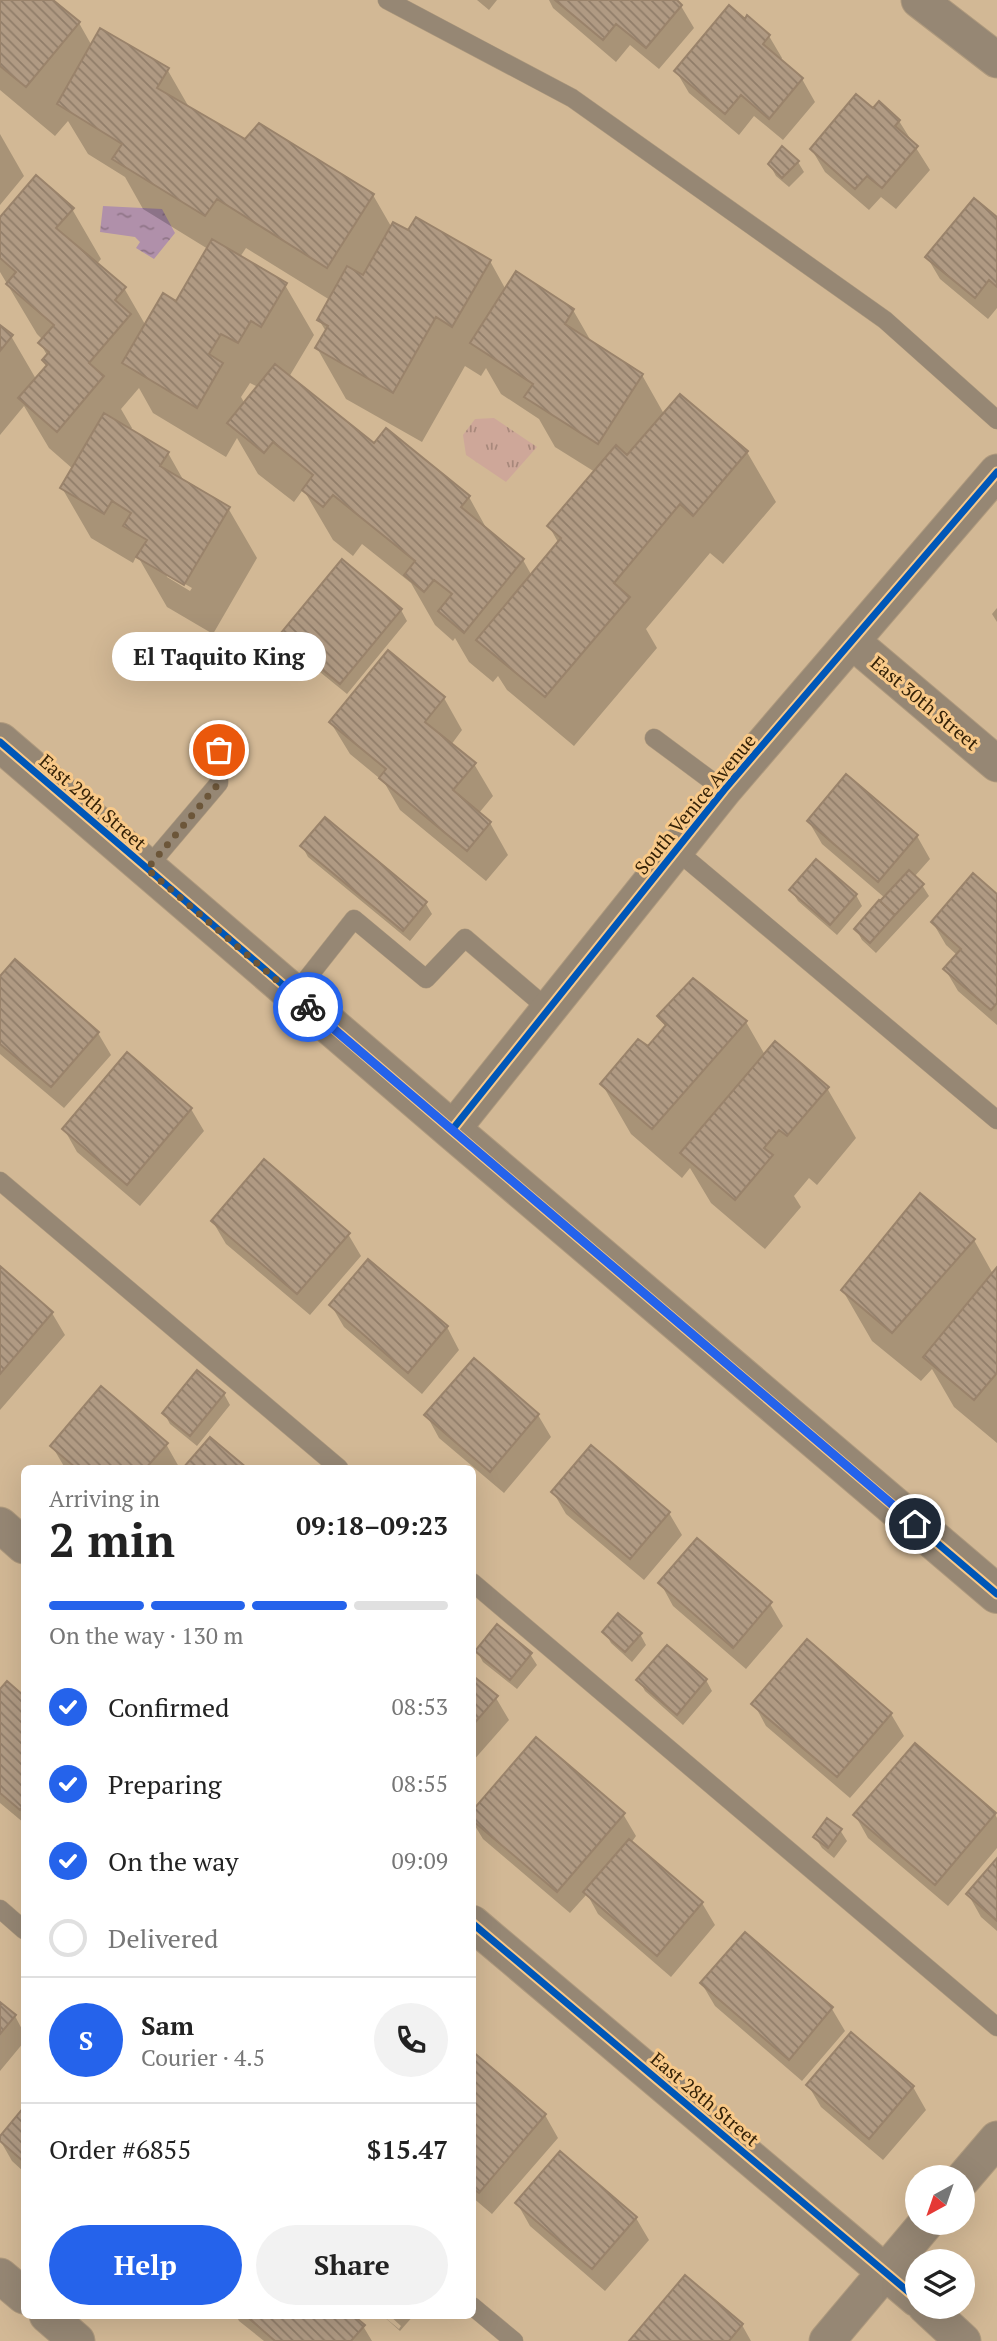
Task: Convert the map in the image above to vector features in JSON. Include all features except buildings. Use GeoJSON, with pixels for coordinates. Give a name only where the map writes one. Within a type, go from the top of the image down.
{"type":"FeatureCollection","features":[{"type":"Feature","properties":{"kind":"street"},"geometry":{"type":"LineString","coordinates":[[919,0],[997,60]]}},
{"type":"Feature","properties":{"kind":"street","name":"South Venice Avenue"},"geometry":{"type":"LineString","coordinates":[[452,1130],[724,790],[997,472]]}},
{"type":"Feature","properties":{"kind":"street","name":"East 30th Street"},"geometry":{"type":"LineString","coordinates":[[853,642],[997,764]]}},
{"type":"Feature","properties":{"kind":"street","name":"East 29th Street"},"geometry":{"type":"LineString","coordinates":[[0,742],[997,1594]]}},
{"type":"Feature","properties":{"kind":"street"},"geometry":{"type":"LineString","coordinates":[[0,1525],[21,1543]]}},
{"type":"Feature","properties":{"kind":"street","name":"East 28th Street"},"geometry":{"type":"LineString","coordinates":[[476,1926],[905,2288]]}},
{"type":"Feature","properties":{"kind":"street"},"geometry":{"type":"LineString","coordinates":[[975,2165],[997,2139]]}},
{"type":"Feature","properties":{"kind":"street"},"geometry":{"type":"LineString","coordinates":[[827,2341],[916,2235]]}},
{"type":"Feature","properties":{"kind":"street"},"geometry":{"type":"LineString","coordinates":[[0,2276],[21,2294]]}},
{"type":"Feature","properties":{"kind":"street"},"geometry":{"type":"LineString","coordinates":[[52,2319],[77,2341]]}},
{"type":"Feature","properties":{"kind":"street"},"geometry":{"type":"LineString","coordinates":[[939,2319],[963,2341]]}},
{"type":"Feature","properties":{"kind":"lane"},"geometry":{"type":"LineString","coordinates":[[387,0],[572,98],[885,320],[997,420]]}},
{"type":"Feature","properties":{"kind":"lane"},"geometry":{"type":"LineString","coordinates":[[654,738],[724,790]]}},
{"type":"Feature","properties":{"kind":"lane"},"geometry":{"type":"LineString","coordinates":[[147,869],[219,783],[219,750]]}},
{"type":"Feature","properties":{"kind":"lane"},"geometry":{"type":"LineString","coordinates":[[676,850],[997,1120]]}},
{"type":"Feature","properties":{"kind":"lane"},"geometry":{"type":"LineString","coordinates":[[294,995],[354,919],[426,979],[465,938],[548,1009]]}},
{"type":"Feature","properties":{"kind":"lane"},"geometry":{"type":"LineString","coordinates":[[0,1181],[335,1465]]}},
{"type":"Feature","properties":{"kind":"lane"},"geometry":{"type":"LineString","coordinates":[[476,1585],[997,2027]]}},
{"type":"Feature","properties":{"kind":"lane"},"geometry":{"type":"LineString","coordinates":[[0,1909],[21,1927]]}},
{"type":"Feature","properties":{"kind":"lane"},"geometry":{"type":"LineString","coordinates":[[476,2309],[514,2341]]}},
{"type":"Feature","properties":{"kind":"green space"},"geometry":{"type":"Polygon","coordinates":[[[494,418],[537,447],[506,482],[466,455],[463,435],[475,419],[494,418]]]}},
{"type":"Feature","properties":{"kind":"water"},"geometry":{"type":"Polygon","coordinates":[[[103,206],[162,209],[175,233],[154,259],[136,248],[140,242],[135,237],[100,232],[103,206]]]}},
{"type":"Feature","properties":{"kind":"cycle path"},"geometry":{"type":"LineString","coordinates":[[452,1130],[724,790],[997,472]]}},
{"type":"Feature","properties":{"kind":"cycle path"},"geometry":{"type":"LineString","coordinates":[[0,742],[997,1594]]}},
{"type":"Feature","properties":{"kind":"cycle path"},"geometry":{"type":"LineString","coordinates":[[476,1926],[905,2289]]}},
{"type":"Feature","properties":{"kind":"way so far"},"geometry":{"type":"LineString","coordinates":[[219,750],[219,783],[147,869],[308,1007]]}},
{"type":"Feature","properties":{"kind":"place","name":"El Taquito King"},"geometry":{"type":"Point","coordinates":[219,750]}},
{"type":"Feature","properties":{"kind":"route"},"geometry":{"type":"LineString","coordinates":[[308,1007],[915,1524]]}}]}
